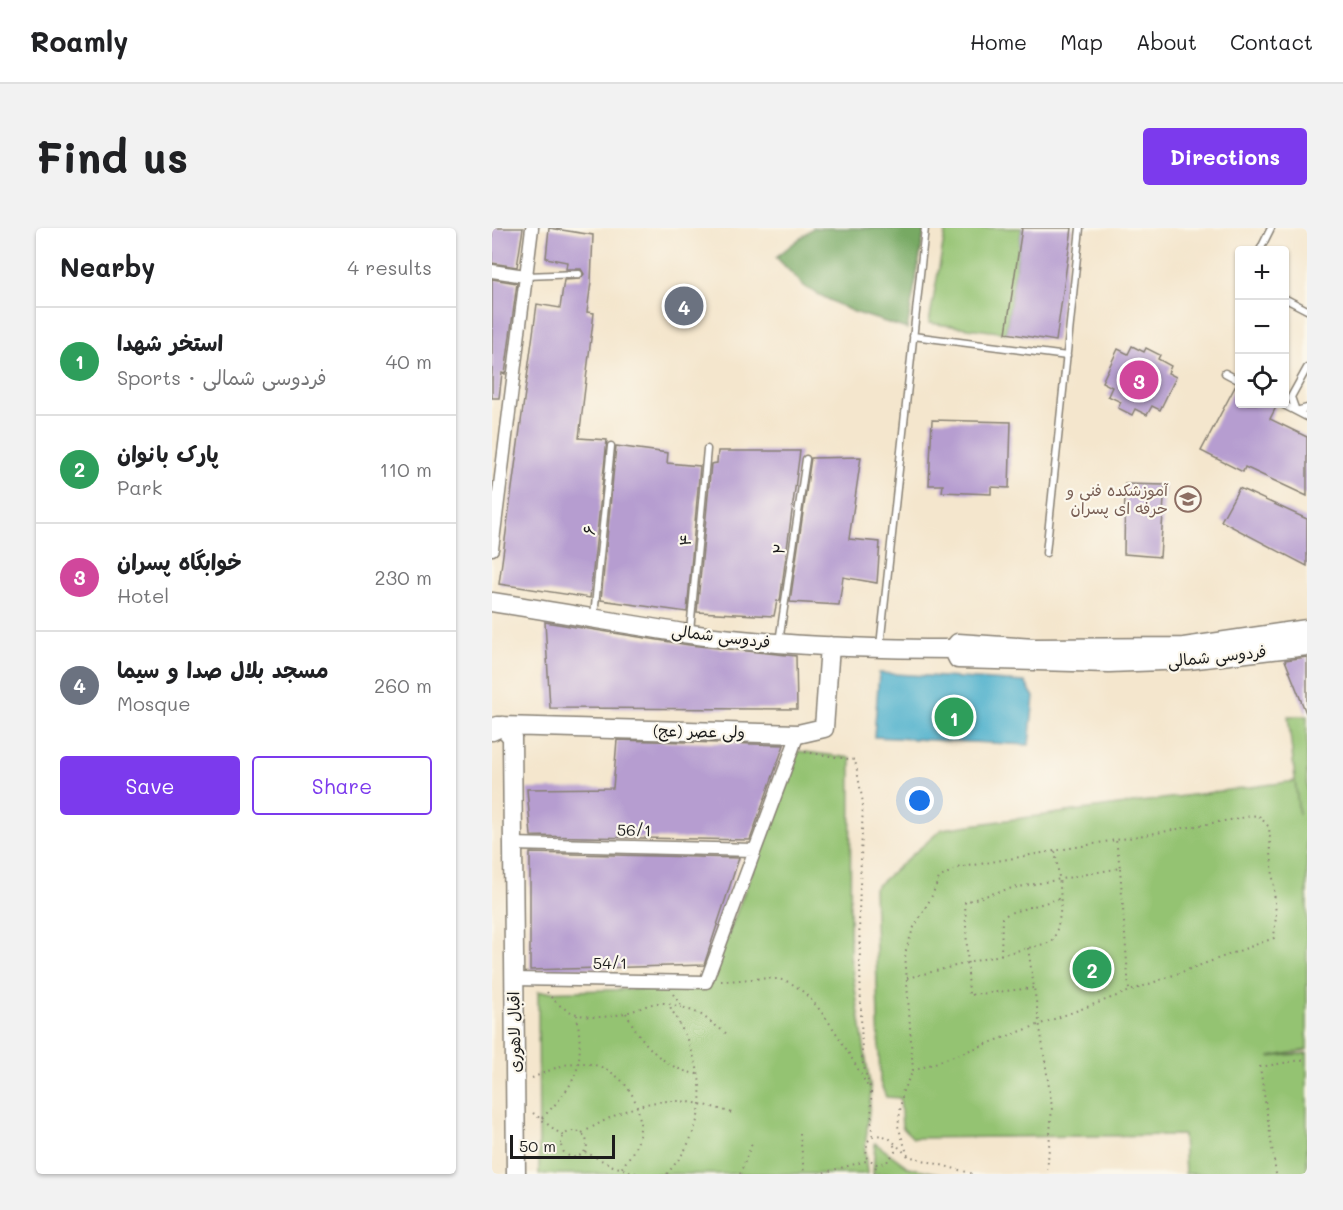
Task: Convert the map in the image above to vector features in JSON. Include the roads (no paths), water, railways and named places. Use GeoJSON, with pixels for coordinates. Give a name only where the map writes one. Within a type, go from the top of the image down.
{"type":"FeatureCollection","features":[{"type":"Feature","properties":{"kind":"main road","name":"فردوسی شمالی"},"geometry":{"type":"LineString","coordinates":[[492,602],[690,634],[778,643],[880,649],[953,649]]}},
{"type":"Feature","properties":{"kind":"main road","name":"فردوسی شمالی"},"geometry":{"type":"LineString","coordinates":[[953,649],[958,643],[1034,648],[1184,647],[1307,629]]}},
{"type":"Feature","properties":{"kind":"main road","name":"ولی عصر (عج)"},"geometry":{"type":"LineString","coordinates":[[496,728],[800,742],[824,729],[830,646]]}},
{"type":"Feature","properties":{"kind":"main road","name":"فردوسی شمالی"},"geometry":{"type":"LineString","coordinates":[[953,649],[958,659],[1109,663],[1188,660],[1307,646]]}},
{"type":"Feature","properties":{"kind":"main road","name":"اقبال لاهوری"},"geometry":{"type":"LineString","coordinates":[[496,728],[512,736],[516,1174]]}},
{"type":"Feature","properties":{"kind":"street"},"geometry":{"type":"LineString","coordinates":[[492,549],[506,456],[532,228]]}},
{"type":"Feature","properties":{"kind":"street"},"geometry":{"type":"LineString","coordinates":[[492,271],[525,276]]}},
{"type":"Feature","properties":{"kind":"street"},"geometry":{"type":"LineString","coordinates":[[754,850],[800,742]]}},
{"type":"Feature","properties":{"kind":"street","name":"56/1"},"geometry":{"type":"LineString","coordinates":[[512,844],[754,850]]}},
{"type":"Feature","properties":{"kind":"street","name":"54/1"},"geometry":{"type":"LineString","coordinates":[[514,979],[706,982],[754,850]]}},
{"type":"Feature","properties":{"kind":"lane"},"geometry":{"type":"LineString","coordinates":[[880,649],[925,228]]}},
{"type":"Feature","properties":{"kind":"lane"},"geometry":{"type":"LineString","coordinates":[[1046,553],[1080,228]]}},
{"type":"Feature","properties":{"kind":"lane"},"geometry":{"type":"LineString","coordinates":[[1262,246],[1271,228]]}},
{"type":"Feature","properties":{"kind":"lane"},"geometry":{"type":"LineString","coordinates":[[525,276],[579,274]]}},
{"type":"Feature","properties":{"kind":"lane"},"geometry":{"type":"LineString","coordinates":[[1288,300],[1307,310]]}},
{"type":"Feature","properties":{"kind":"lane"},"geometry":{"type":"LineString","coordinates":[[914,336],[1066,356]]}},
{"type":"Feature","properties":{"kind":"lane"},"geometry":{"type":"LineString","coordinates":[[1296,411],[1291,397],[1307,368]]}},
{"type":"Feature","properties":{"kind":"lane"},"geometry":{"type":"LineString","coordinates":[[1225,373],[1235,379]]}},
{"type":"Feature","properties":{"kind":"lane"},"geometry":{"type":"LineString","coordinates":[[1289,408],[1307,417]]}},
{"type":"Feature","properties":{"kind":"lane"},"geometry":{"type":"LineString","coordinates":[[1296,411],[1307,408]]}},
{"type":"Feature","properties":{"kind":"lane","name":"۶"},"geometry":{"type":"LineString","coordinates":[[593,617],[611,446]]}},
{"type":"Feature","properties":{"kind":"lane","name":"۴"},"geometry":{"type":"LineString","coordinates":[[690,634],[707,449]]}},
{"type":"Feature","properties":{"kind":"lane","name":"۲"},"geometry":{"type":"LineString","coordinates":[[778,643],[806,459]]}},
{"type":"Feature","properties":{"kind":"water"},"geometry":{"type":"Polygon","coordinates":[[[879,673],[1025,682],[1034,697],[1029,745],[874,737],[879,673]]]}},
{"type":"Feature","properties":{"kind":"place","name":"مسجد بلال صدا و سیما"},"geometry":{"type":"Point","coordinates":[684,306]}},
{"type":"Feature","properties":{"kind":"place","name":"خوابگاه پسران"},"geometry":{"type":"Point","coordinates":[1139,380]}},
{"type":"Feature","properties":{"kind":"place","name":"آموزشکده فنی و حرفه ای پسران"},"geometry":{"type":"Point","coordinates":[1188,499]}},
{"type":"Feature","properties":{"kind":"place","name":"استخر شهدا"},"geometry":{"type":"Point","coordinates":[954,717]}},
{"type":"Feature","properties":{"kind":"place","name":"پارک بانوان"},"geometry":{"type":"Point","coordinates":[1092,969]}}]}
